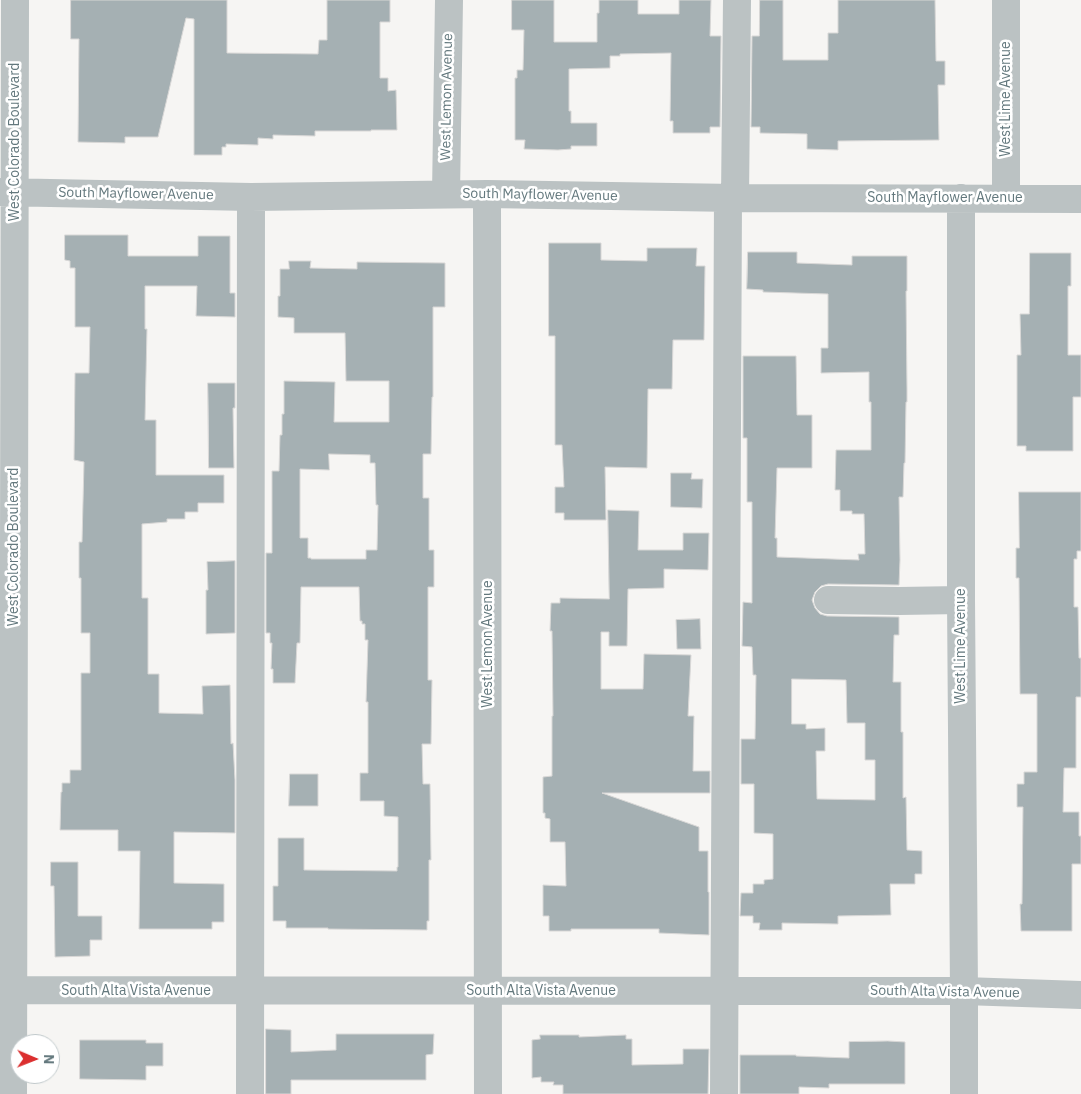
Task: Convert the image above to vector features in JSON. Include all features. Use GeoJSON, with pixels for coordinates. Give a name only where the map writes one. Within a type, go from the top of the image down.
{"type":"FeatureCollection","features":[{"type":"Feature","properties":{"kind":"street","name":"West Colorado Boulevard"},"geometry":{"type":"LineString","coordinates":[[13,1094],[6,990],[7,192],[15,0]]}},
{"type":"Feature","properties":{"kind":"street","name":"West Lemon Avenue"},"geometry":{"type":"LineString","coordinates":[[446,194],[449,0]]}},
{"type":"Feature","properties":{"kind":"street"},"geometry":{"type":"LineString","coordinates":[[724,1094],[732,198],[738,0]]}},
{"type":"Feature","properties":{"kind":"street","name":"West Lime Avenue"},"geometry":{"type":"LineString","coordinates":[[1006,0],[1006,198]]}},
{"type":"Feature","properties":{"kind":"street","name":"South Mayflower Avenue"},"geometry":{"type":"LineString","coordinates":[[7,192],[252,197],[487,194],[732,198],[1081,199]]}},
{"type":"Feature","properties":{"kind":"street","name":"West Lemon Avenue"},"geometry":{"type":"LineString","coordinates":[[487,194],[488,1094]]}},
{"type":"Feature","properties":{"kind":"street"},"geometry":{"type":"LineString","coordinates":[[250,1094],[252,197]]}},
{"type":"Feature","properties":{"kind":"street","name":"West Lime Avenue"},"geometry":{"type":"LineString","coordinates":[[962,198],[961,600],[964,1094]]}},
{"type":"Feature","properties":{"kind":"street"},"geometry":{"type":"LineString","coordinates":[[828,600],[961,600]]}},
{"type":"Feature","properties":{"kind":"street","name":"South Alta Vista Avenue"},"geometry":{"type":"LineString","coordinates":[[6,990],[964,991],[1081,994]]}},
{"type":"Feature","properties":{"kind":"building"},"geometry":{"type":"Polygon","coordinates":[[[71,0],[227,0],[227,53],[318,54],[319,40],[327,40],[327,0],[390,0],[390,22],[380,22],[380,78],[388,78],[388,91],[396,90],[397,130],[315,131],[315,136],[273,135],[273,139],[258,138],[258,145],[226,144],[226,147],[222,147],[222,155],[194,155],[194,19],[186,18],[158,137],[125,137],[125,143],[78,142],[79,39],[71,39],[71,0]]]}},
{"type":"Feature","properties":{"kind":"building"},"geometry":{"type":"Polygon","coordinates":[[[512,0],[554,0],[554,42],[597,42],[599,0],[638,0],[638,14],[679,14],[679,0],[711,0],[710,36],[721,36],[720,127],[710,127],[710,133],[673,133],[673,121],[670,121],[671,53],[620,54],[620,56],[610,56],[610,68],[569,69],[569,111],[571,111],[571,123],[597,123],[597,146],[571,146],[571,149],[558,150],[524,149],[525,140],[515,140],[515,78],[517,78],[517,70],[523,70],[524,30],[512,30],[512,0]]]}},
{"type":"Feature","properties":{"kind":"building"},"geometry":{"type":"Polygon","coordinates":[[[760,0],[783,0],[783,60],[828,60],[828,33],[838,33],[838,0],[935,0],[936,61],[945,61],[945,85],[938,85],[939,140],[838,141],[838,150],[807,149],[807,134],[760,133],[760,127],[751,127],[752,36],[759,36],[760,0]]]}},
{"type":"Feature","properties":{"kind":"building"},"geometry":{"type":"Polygon","coordinates":[[[65,235],[128,235],[128,256],[198,256],[198,236],[230,236],[230,293],[235,293],[235,317],[196,316],[197,286],[145,286],[145,329],[147,329],[145,420],[156,420],[156,475],[224,475],[224,503],[198,503],[198,512],[185,512],[185,519],[167,519],[167,522],[142,524],[142,598],[148,598],[148,674],[159,674],[159,713],[203,714],[202,686],[230,685],[231,744],[233,743],[235,780],[235,833],[174,832],[174,883],[224,884],[224,922],[212,922],[212,929],[139,929],[140,851],[118,851],[118,830],[60,830],[62,783],[70,783],[70,770],[81,770],[81,673],[90,673],[90,633],[81,633],[81,578],[79,578],[79,542],[82,542],[84,462],[74,460],[75,373],[89,373],[90,327],[75,327],[75,268],[70,268],[70,261],[65,260],[65,235]]]}},
{"type":"Feature","properties":{"kind":"building"},"geometry":{"type":"Polygon","coordinates":[[[549,243],[601,243],[601,260],[647,261],[647,248],[697,248],[696,266],[705,266],[704,340],[673,340],[672,389],[648,389],[647,468],[605,467],[606,520],[564,520],[564,513],[555,513],[555,487],[564,487],[562,445],[555,445],[555,336],[549,336],[549,243]]]}},
{"type":"Feature","properties":{"kind":"building"},"geometry":{"type":"Polygon","coordinates":[[[748,252],[797,252],[797,263],[852,265],[852,256],[907,256],[907,402],[903,497],[899,497],[899,585],[828,584],[821,586],[815,592],[812,600],[820,614],[827,616],[899,617],[899,635],[894,635],[893,682],[901,682],[903,798],[906,797],[907,850],[922,851],[922,874],[915,874],[915,884],[890,884],[891,915],[838,916],[838,924],[782,923],[782,930],[759,930],[760,923],[753,923],[753,916],[740,916],[741,893],[753,893],[753,884],[764,884],[764,880],[773,879],[773,834],[754,833],[754,784],[741,784],[741,739],[755,739],[756,675],[753,675],[752,647],[742,646],[743,602],[752,603],[752,502],[747,502],[747,438],[743,438],[743,356],[796,356],[797,415],[812,415],[812,468],[777,468],[775,538],[777,538],[777,557],[859,560],[858,554],[865,554],[864,514],[840,511],[840,490],[835,490],[836,450],[871,450],[869,372],[821,373],[821,348],[828,348],[828,294],[763,292],[763,290],[747,289],[748,252]],[[792,679],[792,724],[806,724],[806,729],[825,728],[825,751],[816,751],[817,799],[875,800],[875,760],[865,760],[865,723],[847,723],[846,680],[792,679]]]}},
{"type":"Feature","properties":{"kind":"building"},"geometry":{"type":"Polygon","coordinates":[[[1030,253],[1071,253],[1071,286],[1068,286],[1068,355],[1081,355],[1081,397],[1073,397],[1073,451],[1026,451],[1026,446],[1017,446],[1017,355],[1021,355],[1020,314],[1029,314],[1030,253]]]}},
{"type":"Feature","properties":{"kind":"building"},"geometry":{"type":"Polygon","coordinates":[[[289,261],[311,261],[310,268],[357,269],[357,262],[445,263],[445,307],[433,307],[431,454],[423,454],[423,498],[429,498],[429,550],[434,550],[434,587],[428,587],[428,680],[432,680],[431,744],[422,744],[423,784],[430,784],[431,860],[429,860],[429,921],[427,921],[427,930],[286,928],[286,921],[273,921],[273,886],[278,886],[278,838],[304,838],[304,870],[397,871],[398,867],[398,817],[384,816],[384,801],[360,801],[360,773],[368,773],[368,702],[366,702],[368,640],[365,640],[365,624],[362,624],[362,621],[360,621],[359,587],[301,587],[300,643],[297,643],[295,683],[273,683],[273,669],[271,669],[272,643],[270,643],[270,633],[266,633],[266,553],[272,553],[272,471],[279,471],[280,435],[282,435],[282,414],[284,414],[284,381],[335,382],[334,422],[389,422],[389,381],[346,381],[345,333],[294,333],[294,318],[278,317],[280,269],[289,269],[289,261]],[[329,454],[329,470],[300,469],[300,538],[308,538],[308,558],[366,559],[366,550],[377,550],[378,505],[376,505],[375,463],[370,463],[370,455],[329,454]]]}},
{"type":"Feature","properties":{"kind":"building"},"geometry":{"type":"Polygon","coordinates":[[[208,383],[235,383],[235,408],[233,408],[234,468],[209,468],[208,383]]]}},
{"type":"Feature","properties":{"kind":"building"},"geometry":{"type":"Polygon","coordinates":[[[671,473],[692,473],[691,479],[703,479],[702,508],[671,507],[671,473]]]}},
{"type":"Feature","properties":{"kind":"building"},"geometry":{"type":"Polygon","coordinates":[[[1019,492],[1081,492],[1081,551],[1077,551],[1077,559],[1074,559],[1074,607],[1078,607],[1081,697],[1076,697],[1076,768],[1064,768],[1063,812],[1079,812],[1079,836],[1081,836],[1081,864],[1072,864],[1072,931],[1021,931],[1023,807],[1017,807],[1017,784],[1024,784],[1024,772],[1037,772],[1037,694],[1020,694],[1019,578],[1016,578],[1016,548],[1019,548],[1019,492]]]}},
{"type":"Feature","properties":{"kind":"building"},"geometry":{"type":"Polygon","coordinates":[[[608,510],[639,511],[638,550],[683,550],[683,533],[709,533],[708,570],[664,569],[664,588],[628,589],[627,646],[609,646],[609,632],[601,632],[601,689],[643,689],[644,654],[691,655],[688,716],[694,716],[693,771],[710,771],[710,793],[602,793],[699,827],[699,851],[708,851],[709,935],[659,933],[659,929],[571,929],[571,931],[549,931],[549,916],[543,916],[543,885],[566,886],[565,842],[550,842],[550,819],[545,818],[545,813],[543,813],[543,777],[552,776],[551,603],[560,603],[560,598],[609,599],[608,510]]]}},
{"type":"Feature","properties":{"kind":"building"},"geometry":{"type":"Polygon","coordinates":[[[235,561],[235,633],[206,634],[207,562],[235,561]]]}},
{"type":"Feature","properties":{"kind":"building"},"geometry":{"type":"Polygon","coordinates":[[[700,619],[701,649],[677,649],[676,620],[700,619]]]}},
{"type":"Feature","properties":{"kind":"building"},"geometry":{"type":"Polygon","coordinates":[[[290,774],[318,774],[318,806],[289,806],[290,774]]]}},
{"type":"Feature","properties":{"kind":"building"},"geometry":{"type":"Polygon","coordinates":[[[51,862],[78,862],[78,916],[102,916],[102,940],[90,940],[90,956],[55,957],[54,886],[51,886],[51,862]]]}},
{"type":"Feature","properties":{"kind":"building"},"geometry":{"type":"Polygon","coordinates":[[[266,1029],[291,1030],[291,1052],[336,1050],[336,1034],[434,1034],[433,1054],[426,1055],[426,1080],[291,1080],[291,1094],[266,1094],[266,1029]]]}},
{"type":"Feature","properties":{"kind":"building"},"geometry":{"type":"Polygon","coordinates":[[[540,1035],[579,1035],[579,1037],[626,1035],[626,1039],[632,1039],[632,1065],[683,1064],[683,1049],[709,1049],[708,1094],[563,1094],[563,1085],[553,1085],[554,1082],[541,1082],[541,1077],[532,1078],[532,1040],[540,1039],[540,1035]]]}},
{"type":"Feature","properties":{"kind":"building"},"geometry":{"type":"Polygon","coordinates":[[[80,1040],[146,1040],[146,1043],[163,1043],[163,1066],[146,1066],[146,1080],[80,1079],[80,1040]]]}},
{"type":"Feature","properties":{"kind":"building"},"geometry":{"type":"Polygon","coordinates":[[[849,1042],[905,1042],[905,1084],[829,1084],[829,1088],[799,1087],[799,1094],[740,1094],[740,1055],[796,1055],[849,1058],[849,1042]]]}}]}
